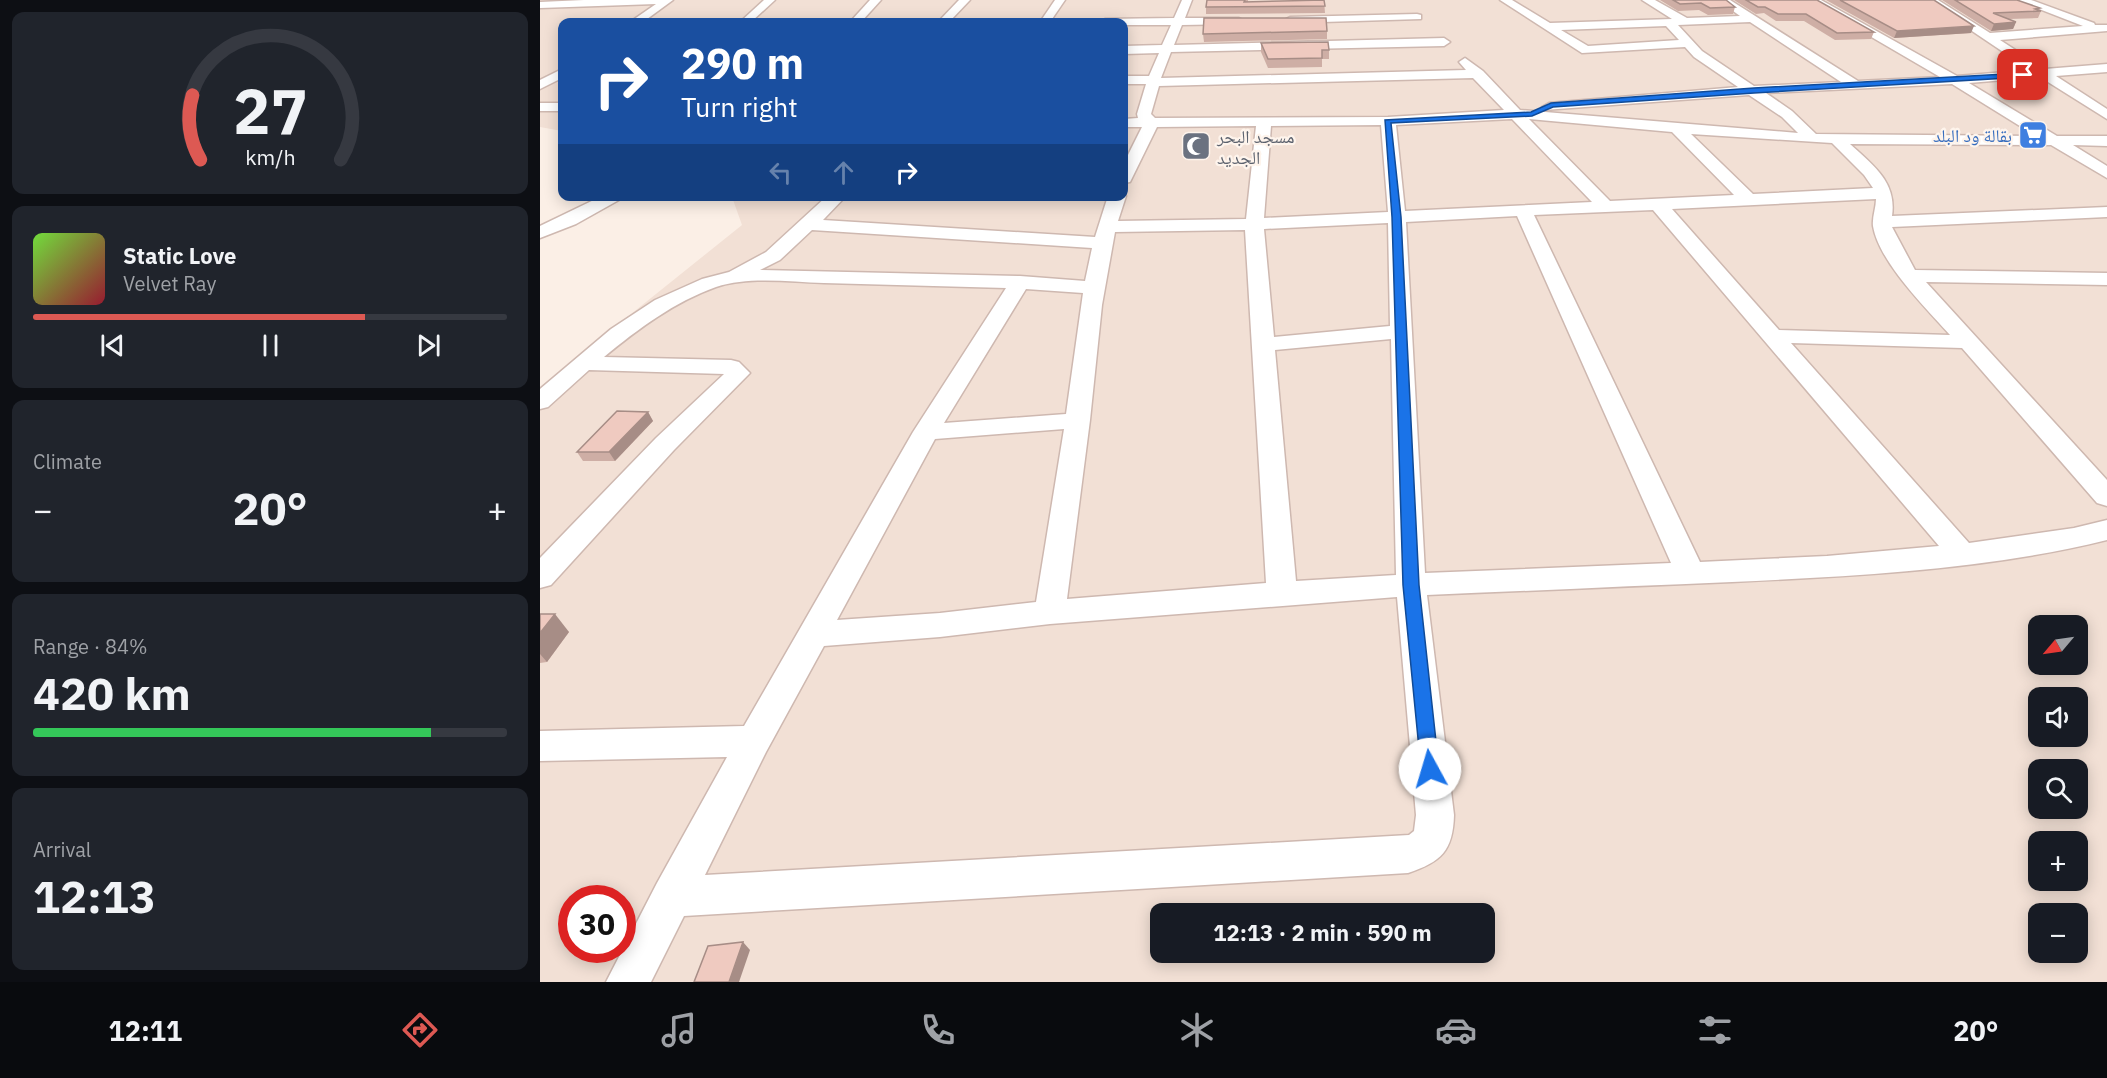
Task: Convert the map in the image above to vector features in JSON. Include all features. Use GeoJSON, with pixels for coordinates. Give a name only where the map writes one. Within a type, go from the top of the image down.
{"type":"FeatureCollection","features":[{"type":"Feature","properties":{"kind":"street"},"geometry":{"type":"LineString","coordinates":[[540,4],[666,0]]}},
{"type":"Feature","properties":{"kind":"street"},"geometry":{"type":"LineString","coordinates":[[641,18],[666,0]]}},
{"type":"Feature","properties":{"kind":"street"},"geometry":{"type":"LineString","coordinates":[[750,18],[770,0]]}},
{"type":"Feature","properties":{"kind":"street"},"geometry":{"type":"LineString","coordinates":[[859,18],[876,0]]}},
{"type":"Feature","properties":{"kind":"street"},"geometry":{"type":"LineString","coordinates":[[947,18],[965,0]]}},
{"type":"Feature","properties":{"kind":"street"},"geometry":{"type":"LineString","coordinates":[[1048,18],[1060,0]]}},
{"type":"Feature","properties":{"kind":"street"},"geometry":{"type":"LineString","coordinates":[[1152,123],[1145,118],[1144,114],[1154,81],[1186,0]]}},
{"type":"Feature","properties":{"kind":"street"},"geometry":{"type":"LineString","coordinates":[[1403,0],[1478,74],[1525,114],[1605,206]]}},
{"type":"Feature","properties":{"kind":"street"},"geometry":{"type":"LineString","coordinates":[[1505,0],[1586,50],[1689,43]]}},
{"type":"Feature","properties":{"kind":"street"},"geometry":{"type":"LineString","coordinates":[[1647,0],[1684,21]]}},
{"type":"Feature","properties":{"kind":"street"},"geometry":{"type":"LineString","coordinates":[[1723,0],[1855,85]]}},
{"type":"Feature","properties":{"kind":"street"},"geometry":{"type":"LineString","coordinates":[[1813,0],[1955,80],[2107,173]]}},
{"type":"Feature","properties":{"kind":"street"},"geometry":{"type":"LineString","coordinates":[[1931,0],[2105,112]]}},
{"type":"Feature","properties":{"kind":"street"},"geometry":{"type":"LineString","coordinates":[[2022,0],[2105,30]]}},
{"type":"Feature","properties":{"kind":"street"},"geometry":{"type":"LineString","coordinates":[[549,15],[570,2]]}},
{"type":"Feature","properties":{"kind":"street"},"geometry":{"type":"LineString","coordinates":[[1548,27],[1753,19]]}},
{"type":"Feature","properties":{"kind":"street"},"geometry":{"type":"LineString","coordinates":[[1128,22],[1257,20]]}},
{"type":"Feature","properties":{"kind":"street"},"geometry":{"type":"LineString","coordinates":[[1280,20],[1424,23]]}},
{"type":"Feature","properties":{"kind":"street"},"geometry":{"type":"LineString","coordinates":[[1669,22],[1713,65],[1754,90],[1786,114],[1812,138]]}},
{"type":"Feature","properties":{"kind":"street"},"geometry":{"type":"LineString","coordinates":[[1987,37],[2105,30]]}},
{"type":"Feature","properties":{"kind":"street"},"geometry":{"type":"LineString","coordinates":[[1128,80],[1154,81],[1350,61],[1444,42]]}},
{"type":"Feature","properties":{"kind":"street"},"geometry":{"type":"LineString","coordinates":[[1128,50],[1166,50],[1350,61],[1478,74]]}},
{"type":"Feature","properties":{"kind":"street"},"geometry":{"type":"LineString","coordinates":[[1525,114],[1551,105],[1754,90],[2046,74],[2107,68]]}},
{"type":"Feature","properties":{"kind":"street"},"geometry":{"type":"LineString","coordinates":[[540,76],[558,75]]}},
{"type":"Feature","properties":{"kind":"street"},"geometry":{"type":"LineString","coordinates":[[540,85],[558,76]]}},
{"type":"Feature","properties":{"kind":"street"},"geometry":{"type":"LineString","coordinates":[[540,107],[558,107]]}},
{"type":"Feature","properties":{"kind":"street"},"geometry":{"type":"LineString","coordinates":[[1128,123],[1388,121],[1525,114],[1578,121],[1761,136],[1836,139],[2107,141]]}},
{"type":"Feature","properties":{"kind":"street"},"geometry":{"type":"LineString","coordinates":[[671,897],[1384,856],[1422,850],[1431,841],[1435,815],[1411,585],[1396,217],[1388,121]]}},
{"type":"Feature","properties":{"kind":"street"},"geometry":{"type":"LineString","coordinates":[[1128,169],[1152,123]]}},
{"type":"Feature","properties":{"kind":"street"},"geometry":{"type":"LineString","coordinates":[[1264,123],[1254,224],[1282,593]]}},
{"type":"Feature","properties":{"kind":"street"},"geometry":{"type":"LineString","coordinates":[[1676,128],[1749,200]]}},
{"type":"Feature","properties":{"kind":"street"},"geometry":{"type":"LineString","coordinates":[[1836,139],[1870,172],[1884,193],[1885,212],[1882,222],[1888,240],[1909,276],[2107,497]]}},
{"type":"Feature","properties":{"kind":"street"},"geometry":{"type":"LineString","coordinates":[[805,224],[1105,235],[1254,224],[1884,193]]}},
{"type":"Feature","properties":{"kind":"street"},"geometry":{"type":"LineString","coordinates":[[540,232],[556,228],[605,201]]}},
{"type":"Feature","properties":{"kind":"street"},"geometry":{"type":"LineString","coordinates":[[730,278],[773,256],[832,201]]}},
{"type":"Feature","properties":{"kind":"street"},"geometry":{"type":"LineString","coordinates":[[1050,612],[1078,420],[1093,288],[1116,201]]}},
{"type":"Feature","properties":{"kind":"street"},"geometry":{"type":"LineString","coordinates":[[1658,204],[1962,554]]}},
{"type":"Feature","properties":{"kind":"street"},"geometry":{"type":"LineString","coordinates":[[1523,210],[1691,574]]}},
{"type":"Feature","properties":{"kind":"street"},"geometry":{"type":"LineString","coordinates":[[1882,222],[2107,212]]}},
{"type":"Feature","properties":{"kind":"street"},"geometry":{"type":"LineString","coordinates":[[540,402],[584,363],[676,296],[709,283],[730,278],[787,276],[1020,282],[1093,288]]}},
{"type":"Feature","properties":{"kind":"street"},"geometry":{"type":"LineString","coordinates":[[1909,276],[2107,279]]}},
{"type":"Feature","properties":{"kind":"street"},"geometry":{"type":"LineString","coordinates":[[628,982],[754,741],[926,432],[1020,282]]}},
{"type":"Feature","properties":{"kind":"street"},"geometry":{"type":"LineString","coordinates":[[1263,345],[1401,331]]}},
{"type":"Feature","properties":{"kind":"street"},"geometry":{"type":"LineString","coordinates":[[1775,336],[1968,342]]}},
{"type":"Feature","properties":{"kind":"street"},"geometry":{"type":"LineString","coordinates":[[540,577],[665,444],[738,373],[731,367],[584,363]]}},
{"type":"Feature","properties":{"kind":"street"},"geometry":{"type":"LineString","coordinates":[[926,432],[1078,420]]}},
{"type":"Feature","properties":{"kind":"street"},"geometry":{"type":"LineString","coordinates":[[815,634],[939,625],[1050,612],[1282,593],[1411,585],[1827,567],[1962,554],[2074,538],[2107,530]]}},
{"type":"Feature","properties":{"kind":"street"},"geometry":{"type":"LineString","coordinates":[[540,746],[754,741]]}},
{"type":"Feature","properties":{"kind":"shaded area"},"geometry":{"type":"Polygon","coordinates":[[[540,0],[2107,0],[2107,982],[540,982],[540,387],[742,225],[733,201],[1128,201],[1128,18],[558,18],[558,130],[540,127],[540,0]]]}},
{"type":"Feature","properties":{"kind":"building"},"geometry":{"type":"Polygon","coordinates":[[[1207,0],[1245,0],[1244,2],[1324,0],[1325,6],[1206,7],[1207,0]]]}},
{"type":"Feature","properties":{"kind":"building"},"geometry":{"type":"Polygon","coordinates":[[[1673,0],[1726,0],[1735,7],[1710,8],[1701,3],[1680,4],[1673,0]]]}},
{"type":"Feature","properties":{"kind":"building"},"geometry":{"type":"Polygon","coordinates":[[[1746,0],[1817,0],[1874,32],[1837,33],[1806,14],[1778,14],[1746,0]]]}},
{"type":"Feature","properties":{"kind":"building"},"geometry":{"type":"Polygon","coordinates":[[[1840,0],[1934,0],[1974,26],[1897,31],[1840,0]]]}},
{"type":"Feature","properties":{"kind":"building"},"geometry":{"type":"Polygon","coordinates":[[[1955,0],[2017,0],[2040,8],[2035,9],[2041,11],[1993,13],[2016,22],[1994,24],[1955,0]]]}},
{"type":"Feature","properties":{"kind":"building"},"geometry":{"type":"Polygon","coordinates":[[[1204,18],[1326,18],[1327,31],[1203,34],[1204,18]]]}},
{"type":"Feature","properties":{"kind":"building"},"geometry":{"type":"Polygon","coordinates":[[[1328,42],[1329,50],[1322,50],[1322,58],[1268,59],[1261,43],[1328,42]]]}},
{"type":"Feature","properties":{"kind":"building"},"geometry":{"type":"Polygon","coordinates":[[[617,411],[648,412],[609,452],[577,452],[617,411]]]}},
{"type":"Feature","properties":{"kind":"building"},"geometry":{"type":"Polygon","coordinates":[[[540,614],[555,614],[540,633],[540,614]]]}},
{"type":"Feature","properties":{"kind":"building"},"geometry":{"type":"Polygon","coordinates":[[[743,942],[729,982],[694,982],[708,946],[743,942]]]}},
{"type":"Feature","properties":{"kind":"place","name":"بقالة ود البلد"},"geometry":{"type":"Point","coordinates":[2033,135]}},
{"type":"Feature","properties":{"kind":"place","name":"مسجد البحر الجديد"},"geometry":{"type":"Point","coordinates":[1196,146]}},
{"type":"Feature","properties":{"kind":"route"},"geometry":{"type":"LineString","coordinates":[[1430,769],[1411,585],[1396,217],[1388,121],[1532,114],[1551,105],[1754,90],[2023,75]]}}]}
